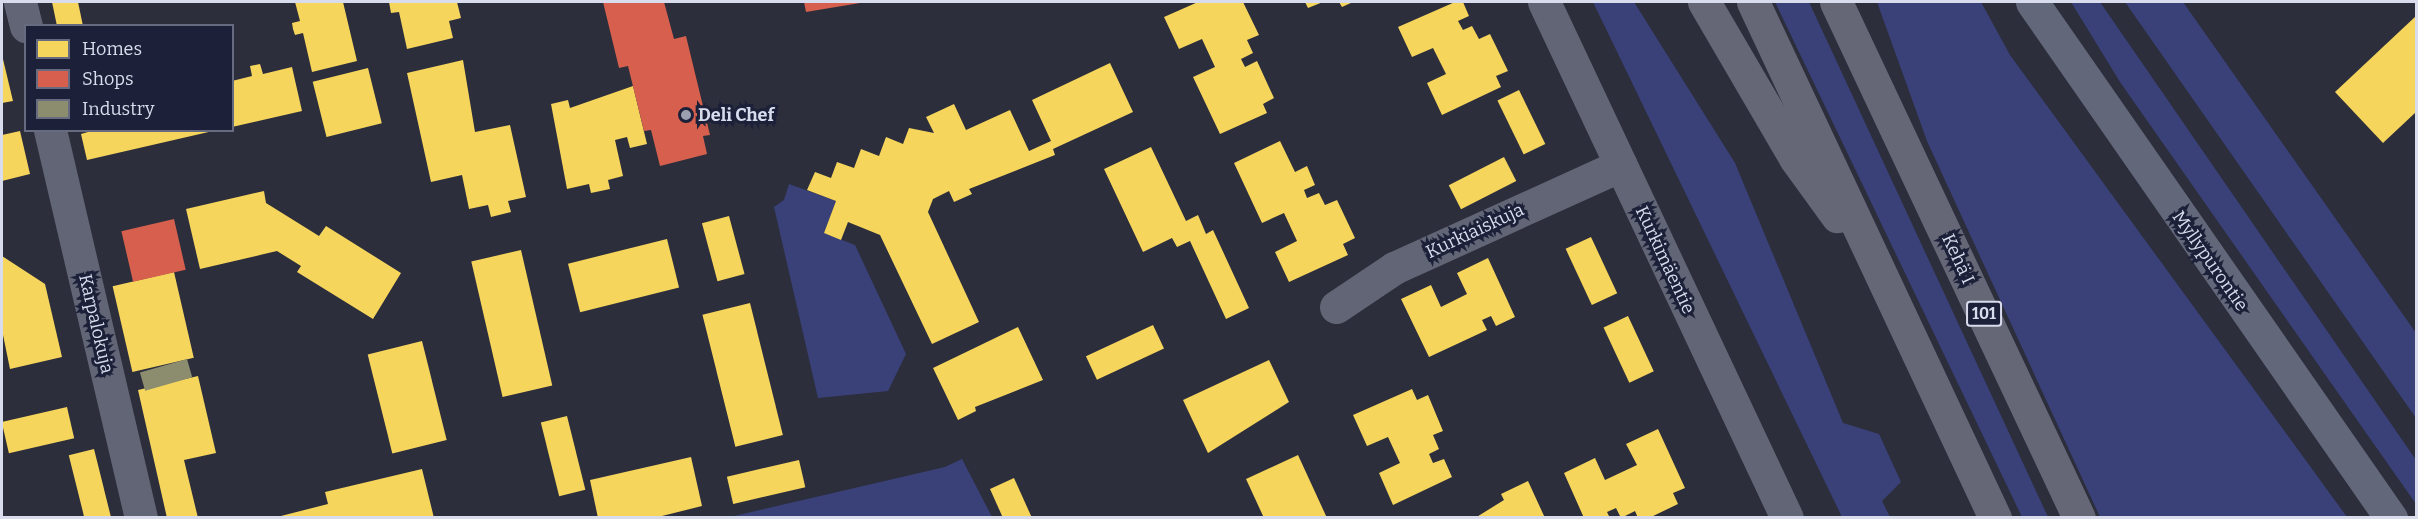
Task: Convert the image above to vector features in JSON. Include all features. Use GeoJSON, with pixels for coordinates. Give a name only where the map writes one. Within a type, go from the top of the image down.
{"type":"FeatureCollection","features":[{"type":"Feature","properties":{"kind":"highway"},"geometry":{"type":"LineString","coordinates":[[1704,2],[1796,158],[1881,275]]}},
{"type":"Feature","properties":{"kind":"highway"},"geometry":{"type":"LineString","coordinates":[[1753,2],[1995,518]]}},
{"type":"Feature","properties":{"kind":"highway","name":"Kehä I"},"geometry":{"type":"LineString","coordinates":[[1836,2],[2079,518]]}},
{"type":"Feature","properties":{"kind":"main road","name":"Myllypurontie"},"geometry":{"type":"LineString","coordinates":[[2032,2],[2391,518]]}},
{"type":"Feature","properties":{"kind":"street"},"geometry":{"type":"LineString","coordinates":[[20,2],[26,24]]}},
{"type":"Feature","properties":{"kind":"street","name":"Kurkimäentie"},"geometry":{"type":"LineString","coordinates":[[1544,2],[1787,518]]}},
{"type":"Feature","properties":{"kind":"street","name":"Karpalokuja"},"geometry":{"type":"LineString","coordinates":[[50,132],[141,518]]}},
{"type":"Feature","properties":{"kind":"street","name":"Kurkiaiskuja"},"geometry":{"type":"LineString","coordinates":[[1335,307],[1394,268],[1621,165]]}},
{"type":"Feature","properties":{"kind":"shaded area"},"geometry":{"type":"Polygon","coordinates":[[[1593,2],[1634,2],[1735,163],[1843,423],[1879,434],[1901,482],[1882,501],[1890,517],[1842,517],[1593,2]]]}},
{"type":"Feature","properties":{"kind":"shaded area"},"geometry":{"type":"Polygon","coordinates":[[[1775,2],[1809,2],[2048,517],[2022,517],[1775,2]]]}},
{"type":"Feature","properties":{"kind":"shaded area"},"geometry":{"type":"Polygon","coordinates":[[[1877,2],[1981,2],[2010,55],[2347,517],[2100,517],[1927,141],[1877,2]]]}},
{"type":"Feature","properties":{"kind":"shaded area"},"geometry":{"type":"Polygon","coordinates":[[[2071,2],[2100,2],[2416,460],[2416,504],[2120,82],[2071,2]]]}},
{"type":"Feature","properties":{"kind":"shaded area"},"geometry":{"type":"Polygon","coordinates":[[[2125,2],[2183,2],[2416,333],[2416,418],[2125,2]]]}},
{"type":"Feature","properties":{"kind":"shaded area"},"geometry":{"type":"Polygon","coordinates":[[[789,184],[836,201],[824,233],[855,245],[906,354],[888,391],[818,398],[774,207],[784,200],[789,184]]]}},
{"type":"Feature","properties":{"kind":"shaded area"},"geometry":{"type":"Polygon","coordinates":[[[962,459],[992,517],[730,517],[945,467],[962,459]]]}},
{"type":"Feature","properties":{"kind":"building: Homes"},"geometry":{"type":"Polygon","coordinates":[[[52,2],[78,2],[83,24],[57,24],[52,2]]]}},
{"type":"Feature","properties":{"kind":"building: Homes"},"geometry":{"type":"Polygon","coordinates":[[[295,2],[343,2],[357,61],[312,72],[303,33],[295,35],[293,29],[292,23],[300,21],[295,2]]]}},
{"type":"Feature","properties":{"kind":"building: Homes"},"geometry":{"type":"Polygon","coordinates":[[[389,2],[457,2],[461,18],[449,21],[453,38],[407,49],[399,12],[391,13],[389,2]]]}},
{"type":"Feature","properties":{"kind":"building: Homes"},"geometry":{"type":"Polygon","coordinates":[[[1198,2],[1243,2],[1259,35],[1247,40],[1253,53],[1241,59],[1245,67],[1257,61],[1274,98],[1263,104],[1267,113],[1220,134],[1193,77],[1215,67],[1202,39],[1179,49],[1164,17],[1198,2]]]}},
{"type":"Feature","properties":{"kind":"building: Homes"},"geometry":{"type":"Polygon","coordinates":[[[1305,2],[1323,2],[1308,8],[1305,2]]]}},
{"type":"Feature","properties":{"kind":"building: Homes"},"geometry":{"type":"Polygon","coordinates":[[[1339,2],[1353,2],[1342,7],[1339,2]]]}},
{"type":"Feature","properties":{"kind":"building: Homes"},"geometry":{"type":"Polygon","coordinates":[[[1455,2],[1463,2],[1469,16],[1458,21],[1463,30],[1472,26],[1479,39],[1490,34],[1508,71],[1496,76],[1501,87],[1442,115],[1427,83],[1446,74],[1433,48],[1412,57],[1398,27],[1455,2]]]}},
{"type":"Feature","properties":{"kind":"building: Homes"},"geometry":{"type":"Polygon","coordinates":[[[2416,16],[2416,112],[2383,143],[2335,92],[2416,16]]]}},
{"type":"Feature","properties":{"kind":"building: Homes"},"geometry":{"type":"Polygon","coordinates":[[[2,55],[13,101],[2,103],[2,55]]]}},
{"type":"Feature","properties":{"kind":"building: Homes"},"geometry":{"type":"Polygon","coordinates":[[[463,60],[475,132],[510,125],[526,197],[508,201],[511,212],[491,217],[488,205],[469,209],[462,175],[431,182],[407,73],[463,60]]]}},
{"type":"Feature","properties":{"kind":"building: Homes"},"geometry":{"type":"Polygon","coordinates":[[[1110,63],[1133,112],[1053,149],[1055,155],[969,189],[972,194],[954,202],[949,191],[933,199],[928,212],[979,322],[932,344],[880,235],[848,222],[841,240],[824,233],[836,201],[807,190],[815,172],[831,178],[837,162],[854,168],[861,149],[879,156],[886,137],[903,144],[909,128],[934,133],[926,117],[954,104],[966,130],[1010,110],[1029,151],[1051,141],[1032,100],[1110,63]]]}},
{"type":"Feature","properties":{"kind":"building: Homes"},"geometry":{"type":"Polygon","coordinates":[[[260,64],[263,74],[292,67],[302,111],[234,127],[234,80],[252,76],[250,66],[260,64]]]}},
{"type":"Feature","properties":{"kind":"building: Homes"},"geometry":{"type":"Polygon","coordinates":[[[368,68],[382,123],[326,137],[313,82],[368,68]]]}},
{"type":"Feature","properties":{"kind":"building: Homes"},"geometry":{"type":"Polygon","coordinates":[[[633,86],[647,144],[630,148],[627,137],[615,140],[623,176],[608,180],[610,189],[591,193],[589,184],[567,189],[551,104],[568,100],[570,108],[633,86]]]}},
{"type":"Feature","properties":{"kind":"building: Homes"},"geometry":{"type":"Polygon","coordinates":[[[1519,90],[1545,144],[1524,154],[1497,101],[1519,90]]]}},
{"type":"Feature","properties":{"kind":"building: Homes"},"geometry":{"type":"Polygon","coordinates":[[[20,131],[30,174],[2,181],[2,135],[20,131]]]}},
{"type":"Feature","properties":{"kind":"building: Homes"},"geometry":{"type":"Polygon","coordinates":[[[88,132],[209,132],[87,160],[81,134],[88,132]]]}},
{"type":"Feature","properties":{"kind":"building: Homes"},"geometry":{"type":"Polygon","coordinates":[[[1280,141],[1295,172],[1307,166],[1315,185],[1304,190],[1307,198],[1319,193],[1325,205],[1337,200],[1355,238],[1343,244],[1348,255],[1289,282],[1275,252],[1297,241],[1284,213],[1262,223],[1234,163],[1280,141]]]}},
{"type":"Feature","properties":{"kind":"building: Homes"},"geometry":{"type":"Polygon","coordinates":[[[1151,147],[1186,221],[1198,215],[1206,234],[1213,230],[1249,308],[1226,319],[1190,241],[1177,247],[1172,238],[1143,252],[1104,169],[1151,147]]]}},
{"type":"Feature","properties":{"kind":"building: Homes"},"geometry":{"type":"Polygon","coordinates":[[[1504,157],[1516,181],[1461,209],[1449,185],[1504,157]]]}},
{"type":"Feature","properties":{"kind":"building: Homes"},"geometry":{"type":"Polygon","coordinates":[[[264,191],[266,203],[319,236],[326,226],[401,273],[373,319],[297,272],[301,266],[277,251],[200,269],[186,209],[264,191]]]}},
{"type":"Feature","properties":{"kind":"building: Homes"},"geometry":{"type":"Polygon","coordinates":[[[729,216],[745,274],[717,281],[702,223],[729,216]]]}},
{"type":"Feature","properties":{"kind":"building: Homes"},"geometry":{"type":"Polygon","coordinates":[[[1591,237],[1617,293],[1592,305],[1566,249],[1591,237]]]}},
{"type":"Feature","properties":{"kind":"building: Homes"},"geometry":{"type":"Polygon","coordinates":[[[667,239],[679,288],[580,312],[568,264],[667,239]]]}},
{"type":"Feature","properties":{"kind":"building: Homes"},"geometry":{"type":"Polygon","coordinates":[[[521,250],[552,385],[503,397],[471,261],[521,250]]]}},
{"type":"Feature","properties":{"kind":"building: Homes"},"geometry":{"type":"Polygon","coordinates":[[[2,256],[45,284],[62,357],[10,369],[2,330],[2,256]]]}},
{"type":"Feature","properties":{"kind":"building: Homes"},"geometry":{"type":"Polygon","coordinates":[[[1488,258],[1515,317],[1496,326],[1491,316],[1482,320],[1487,330],[1429,357],[1401,299],[1431,285],[1441,307],[1467,294],[1457,273],[1488,258]]]}},
{"type":"Feature","properties":{"kind":"building: Homes"},"geometry":{"type":"Polygon","coordinates":[[[174,272],[194,358],[132,372],[113,286],[174,272]]]}},
{"type":"Feature","properties":{"kind":"building: Homes"},"geometry":{"type":"Polygon","coordinates":[[[750,303],[783,435],[735,447],[702,315],[750,303]]]}},
{"type":"Feature","properties":{"kind":"building: Homes"},"geometry":{"type":"Polygon","coordinates":[[[1628,316],[1654,371],[1629,383],[1604,327],[1628,316]]]}},
{"type":"Feature","properties":{"kind":"building: Homes"},"geometry":{"type":"Polygon","coordinates":[[[1153,325],[1164,349],[1097,380],[1086,356],[1153,325]]]}},
{"type":"Feature","properties":{"kind":"building: Homes"},"geometry":{"type":"Polygon","coordinates":[[[1018,327],[1043,380],[975,407],[976,411],[958,420],[933,368],[1018,327]]]}},
{"type":"Feature","properties":{"kind":"building: Homes"},"geometry":{"type":"Polygon","coordinates":[[[422,341],[447,440],[392,454],[368,355],[422,341]]]}},
{"type":"Feature","properties":{"kind":"building: Homes"},"geometry":{"type":"Polygon","coordinates":[[[1269,360],[1289,402],[1208,453],[1183,400],[1269,360]]]}},
{"type":"Feature","properties":{"kind":"building: Homes"},"geometry":{"type":"Polygon","coordinates":[[[198,376],[216,453],[184,460],[198,518],[167,518],[138,390],[198,376]]]}},
{"type":"Feature","properties":{"kind":"building: Homes"},"geometry":{"type":"Polygon","coordinates":[[[1412,389],[1417,400],[1428,395],[1443,431],[1433,435],[1439,449],[1429,454],[1433,463],[1444,459],[1452,477],[1393,505],[1379,473],[1400,463],[1388,437],[1367,446],[1353,415],[1412,389]]]}},
{"type":"Feature","properties":{"kind":"building: Homes"},"geometry":{"type":"Polygon","coordinates":[[[67,407],[74,438],[9,453],[2,422],[67,407]]]}},
{"type":"Feature","properties":{"kind":"building: Homes"},"geometry":{"type":"Polygon","coordinates":[[[567,416],[585,490],[559,496],[541,423],[567,416]]]}},
{"type":"Feature","properties":{"kind":"building: Homes"},"geometry":{"type":"Polygon","coordinates":[[[1658,429],[1685,488],[1673,493],[1678,504],[1649,518],[1638,518],[1635,511],[1621,518],[1616,508],[1607,512],[1610,518],[1584,518],[1564,473],[1595,458],[1605,480],[1637,465],[1626,444],[1658,429]]]}},
{"type":"Feature","properties":{"kind":"building: Homes"},"geometry":{"type":"Polygon","coordinates":[[[94,449],[111,518],[84,518],[69,455],[94,449]]]}},
{"type":"Feature","properties":{"kind":"building: Homes"},"geometry":{"type":"Polygon","coordinates":[[[1298,455],[1327,518],[1264,518],[1246,479],[1298,455]]]}},
{"type":"Feature","properties":{"kind":"building: Homes"},"geometry":{"type":"Polygon","coordinates":[[[691,457],[702,506],[654,518],[598,518],[590,480],[691,457]]]}},
{"type":"Feature","properties":{"kind":"building: Homes"},"geometry":{"type":"Polygon","coordinates":[[[799,460],[805,487],[733,504],[727,477],[799,460]]]}},
{"type":"Feature","properties":{"kind":"building: Homes"},"geometry":{"type":"Polygon","coordinates":[[[422,469],[434,518],[273,518],[328,504],[325,492],[422,469]]]}},
{"type":"Feature","properties":{"kind":"building: Homes"},"geometry":{"type":"Polygon","coordinates":[[[1014,478],[1032,518],[1003,518],[990,489],[1014,478]]]}},
{"type":"Feature","properties":{"kind":"building: Homes"},"geometry":{"type":"Polygon","coordinates":[[[1528,481],[1545,518],[1475,518],[1504,500],[1501,494],[1528,481]]]}},
{"type":"Feature","properties":{"kind":"building: Shops"},"geometry":{"type":"Polygon","coordinates":[[[603,2],[664,2],[674,39],[686,36],[710,135],[703,136],[707,154],[660,166],[651,130],[644,131],[628,66],[619,68],[603,2]]]}},
{"type":"Feature","properties":{"kind":"building: Shops"},"geometry":{"type":"Polygon","coordinates":[[[804,2],[866,2],[806,12],[804,2]]]}},
{"type":"Feature","properties":{"kind":"building: Shops"},"geometry":{"type":"Polygon","coordinates":[[[174,219],[186,270],[133,282],[121,231],[174,219]]]}},
{"type":"Feature","properties":{"kind":"building: Industry"},"geometry":{"type":"Polygon","coordinates":[[[187,359],[192,377],[145,391],[140,373],[187,359]]]}},
{"type":"Feature","properties":{"kind":"place","name":"Deli Chef"},"geometry":{"type":"Point","coordinates":[686,115]}}]}
